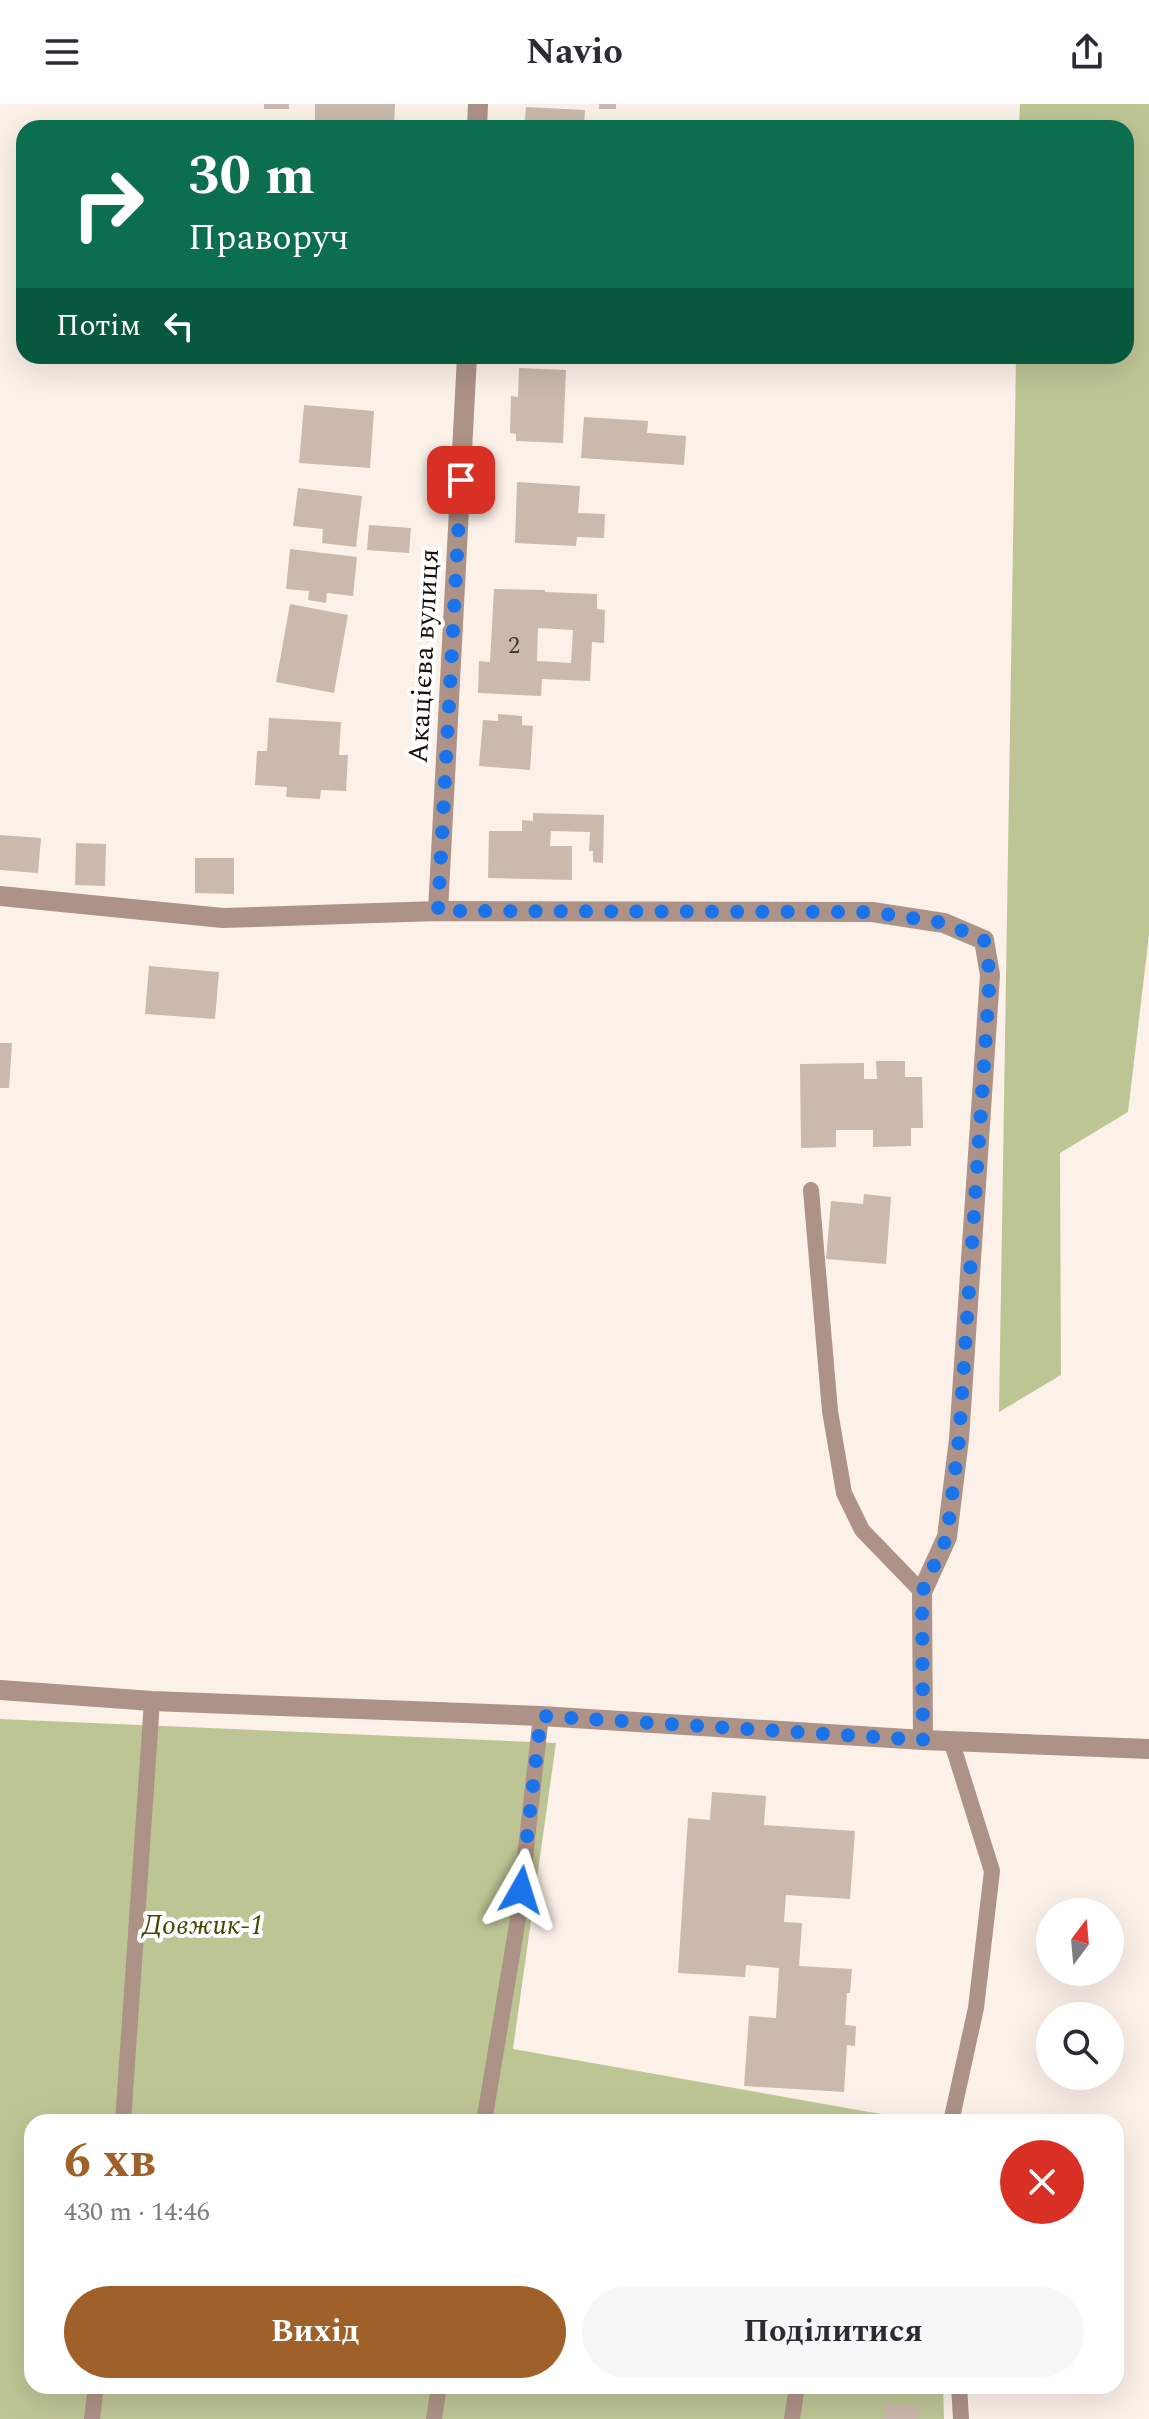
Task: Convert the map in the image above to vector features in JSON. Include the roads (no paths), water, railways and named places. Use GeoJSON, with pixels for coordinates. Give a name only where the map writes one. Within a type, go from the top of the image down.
{"type":"FeatureCollection","features":[{"type":"Feature","properties":{"kind":"street","name":"Акацієва вулиця"},"geometry":{"type":"LineString","coordinates":[[438,911],[467,364]]}},
{"type":"Feature","properties":{"kind":"street"},"geometry":{"type":"LineString","coordinates":[[0,896],[223,918],[438,911],[872,912],[944,923],[984,940],[990,975],[959,1439],[947,1537],[922,1592],[923,1740]]}},
{"type":"Feature","properties":{"kind":"street"},"geometry":{"type":"LineString","coordinates":[[0,1690],[152,1701],[541,1716],[923,1740],[1149,1749]]}},
{"type":"Feature","properties":{"kind":"lane"},"geometry":{"type":"LineString","coordinates":[[811,1190],[830,1411],[844,1493],[862,1530],[922,1592]]}},
{"type":"Feature","properties":{"kind":"lane"},"geometry":{"type":"LineString","coordinates":[[124,2114],[152,1701]]}},
{"type":"Feature","properties":{"kind":"lane"},"geometry":{"type":"LineString","coordinates":[[485,2114],[518,1919],[541,1716]]}},
{"type":"Feature","properties":{"kind":"lane"},"geometry":{"type":"LineString","coordinates":[[951,1740],[992,1871],[976,2008],[953,2114]]}},
{"type":"Feature","properties":{"kind":"lane"},"geometry":{"type":"LineString","coordinates":[[92,2419],[95,2394]]}},
{"type":"Feature","properties":{"kind":"lane"},"geometry":{"type":"LineString","coordinates":[[434,2419],[438,2394]]}},
{"type":"Feature","properties":{"kind":"lane"},"geometry":{"type":"LineString","coordinates":[[792,2419],[796,2394]]}},
{"type":"Feature","properties":{"kind":"lane"},"geometry":{"type":"LineString","coordinates":[[959,2394],[961,2419]]}},
{"type":"Feature","properties":{"kind":"park label","name":"Довжик-1"},"geometry":{"type":"Point","coordinates":[203,1925]}}]}
